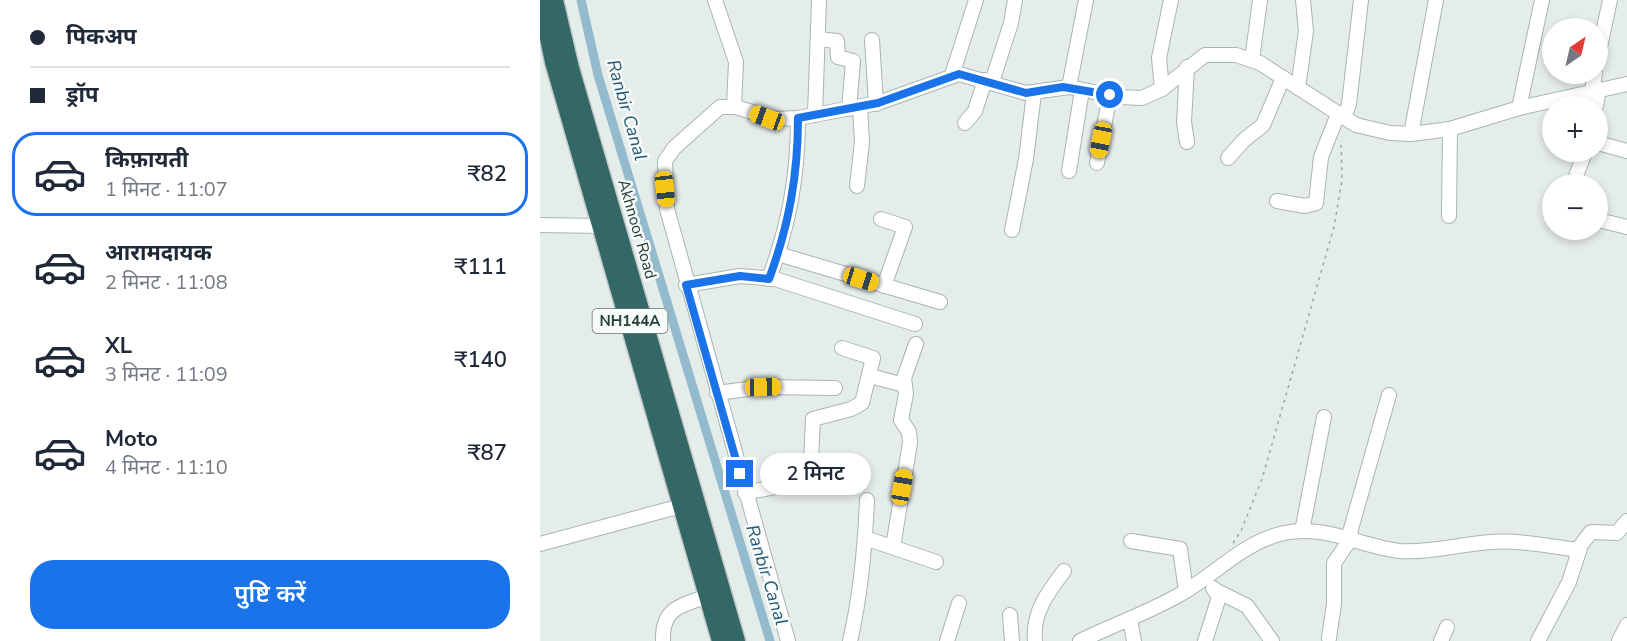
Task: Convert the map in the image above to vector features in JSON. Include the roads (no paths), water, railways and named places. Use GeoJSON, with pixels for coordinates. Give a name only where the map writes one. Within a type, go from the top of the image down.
{"type":"FeatureCollection","features":[{"type":"Feature","properties":{"kind":"highway","name":"NH144A"},"geometry":{"type":"LineString","coordinates":[[541,0],[543,33],[688,504],[736,641]]}},
{"type":"Feature","properties":{"kind":"highway","name":"Akhnoor Road"},"geometry":{"type":"LineString","coordinates":[[554,0],[570,68],[688,504]]}},
{"type":"Feature","properties":{"kind":"highway","name":"NH144A"},"geometry":{"type":"LineString","coordinates":[[688,504],[708,596],[721,641]]}},
{"type":"Feature","properties":{"kind":"street"},"geometry":{"type":"LineString","coordinates":[[715,0],[736,62],[734,106]]}},
{"type":"Feature","properties":{"kind":"street"},"geometry":{"type":"LineString","coordinates":[[815,115],[819,0]]}},
{"type":"Feature","properties":{"kind":"street"},"geometry":{"type":"LineString","coordinates":[[952,75],[976,0]]}},
{"type":"Feature","properties":{"kind":"street"},"geometry":{"type":"LineString","coordinates":[[965,123],[975,111],[988,81],[1015,0]]}},
{"type":"Feature","properties":{"kind":"street"},"geometry":{"type":"LineString","coordinates":[[1069,171],[1086,0]]}},
{"type":"Feature","properties":{"kind":"street"},"geometry":{"type":"LineString","coordinates":[[1162,89],[1158,58],[1170,0]]}},
{"type":"Feature","properties":{"kind":"street"},"geometry":{"type":"LineString","coordinates":[[1252,60],[1260,0]]}},
{"type":"Feature","properties":{"kind":"street"},"geometry":{"type":"LineString","coordinates":[[1298,87],[1306,31],[1303,0]]}},
{"type":"Feature","properties":{"kind":"street"},"geometry":{"type":"LineString","coordinates":[[1277,201],[1305,206],[1316,203],[1321,157],[1349,104],[1361,0]]}},
{"type":"Feature","properties":{"kind":"street"},"geometry":{"type":"LineString","coordinates":[[1411,134],[1436,0]]}},
{"type":"Feature","properties":{"kind":"street"},"geometry":{"type":"LineString","coordinates":[[1519,108],[1542,0]]}},
{"type":"Feature","properties":{"kind":"street"},"geometry":{"type":"LineString","coordinates":[[1606,18],[1610,0]]}},
{"type":"Feature","properties":{"kind":"street"},"geometry":{"type":"LineString","coordinates":[[818,39],[837,41],[838,57],[853,61],[855,108],[862,142],[857,186]]}},
{"type":"Feature","properties":{"kind":"street"},"geometry":{"type":"LineString","coordinates":[[872,40],[876,104]]}},
{"type":"Feature","properties":{"kind":"street"},"geometry":{"type":"LineString","coordinates":[[788,641],[686,285],[667,209],[665,161],[674,148],[716,110],[726,105],[774,119],[798,118],[876,104],[952,75],[968,75],[1034,93],[1076,88],[1110,95],[1142,98],[1162,89],[1205,55],[1217,53],[1252,60],[1356,125],[1390,134],[1411,134],[1450,129],[1519,108],[1627,84]]}},
{"type":"Feature","properties":{"kind":"street"},"geometry":{"type":"LineString","coordinates":[[1187,67],[1184,122],[1187,142]]}},
{"type":"Feature","properties":{"kind":"street"},"geometry":{"type":"LineString","coordinates":[[1228,158],[1244,140],[1263,125],[1283,78]]}},
{"type":"Feature","properties":{"kind":"street"},"geometry":{"type":"LineString","coordinates":[[1596,84],[1596,96]]}},
{"type":"Feature","properties":{"kind":"street"},"geometry":{"type":"LineString","coordinates":[[1012,230],[1026,159],[1034,93]]}},
{"type":"Feature","properties":{"kind":"street"},"geometry":{"type":"LineString","coordinates":[[1097,163],[1110,95]]}},
{"type":"Feature","properties":{"kind":"street"},"geometry":{"type":"LineString","coordinates":[[769,279],[794,194],[798,160],[798,118]]}},
{"type":"Feature","properties":{"kind":"street"},"geometry":{"type":"LineString","coordinates":[[1449,216],[1450,129]]}},
{"type":"Feature","properties":{"kind":"street"},"geometry":{"type":"LineString","coordinates":[[1608,146],[1627,151]]}},
{"type":"Feature","properties":{"kind":"street"},"geometry":{"type":"LineString","coordinates":[[881,219],[905,227],[884,286]]}},
{"type":"Feature","properties":{"kind":"street"},"geometry":{"type":"LineString","coordinates":[[1608,222],[1627,227]]}},
{"type":"Feature","properties":{"kind":"street"},"geometry":{"type":"LineString","coordinates":[[540,225],[603,226]]}},
{"type":"Feature","properties":{"kind":"street"},"geometry":{"type":"LineString","coordinates":[[778,254],[940,302]]}},
{"type":"Feature","properties":{"kind":"street"},"geometry":{"type":"LineString","coordinates":[[686,285],[740,276],[769,279],[915,324]]}},
{"type":"Feature","properties":{"kind":"street"},"geometry":{"type":"LineString","coordinates":[[893,547],[909,443],[909,432],[901,420],[906,393],[904,385],[916,344]]}},
{"type":"Feature","properties":{"kind":"street"},"geometry":{"type":"LineString","coordinates":[[745,493],[810,480],[811,421],[814,418],[860,405],[864,399],[870,376],[872,357],[842,348]]}},
{"type":"Feature","properties":{"kind":"street"},"geometry":{"type":"LineString","coordinates":[[870,376],[904,385]]}},
{"type":"Feature","properties":{"kind":"street"},"geometry":{"type":"LineString","coordinates":[[717,393],[763,387],[835,388]]}},
{"type":"Feature","properties":{"kind":"street"},"geometry":{"type":"LineString","coordinates":[[1329,638],[1334,604],[1334,563],[1351,537],[1389,395]]}},
{"type":"Feature","properties":{"kind":"street"},"geometry":{"type":"LineString","coordinates":[[1302,531],[1324,417]]}},
{"type":"Feature","properties":{"kind":"street"},"geometry":{"type":"LineString","coordinates":[[850,641],[857,613],[867,500]]}},
{"type":"Feature","properties":{"kind":"street"},"geometry":{"type":"LineString","coordinates":[[540,544],[688,504]]}},
{"type":"Feature","properties":{"kind":"street"},"geometry":{"type":"LineString","coordinates":[[1538,641],[1569,582],[1580,548],[1590,533],[1617,533],[1627,521]]}},
{"type":"Feature","properties":{"kind":"street"},"geometry":{"type":"LineString","coordinates":[[1080,641],[1186,591],[1233,557],[1269,538],[1302,531],[1351,537],[1400,551],[1507,541],[1580,548]]}},
{"type":"Feature","properties":{"kind":"street"},"geometry":{"type":"LineString","coordinates":[[865,538],[936,562]]}},
{"type":"Feature","properties":{"kind":"street"},"geometry":{"type":"LineString","coordinates":[[1131,541],[1180,549],[1186,591]]}},
{"type":"Feature","properties":{"kind":"street"},"geometry":{"type":"LineString","coordinates":[[1035,641],[1034,624],[1037,614],[1064,571]]}},
{"type":"Feature","properties":{"kind":"street"},"geometry":{"type":"LineString","coordinates":[[1203,579],[1217,591],[1247,606],[1272,641]]}},
{"type":"Feature","properties":{"kind":"street"},"geometry":{"type":"LineString","coordinates":[[1205,641],[1218,604],[1217,591]]}},
{"type":"Feature","properties":{"kind":"street"},"geometry":{"type":"LineString","coordinates":[[663,641],[663,623],[669,613],[708,596]]}},
{"type":"Feature","properties":{"kind":"street"},"geometry":{"type":"LineString","coordinates":[[947,641],[959,603]]}},
{"type":"Feature","properties":{"kind":"street"},"geometry":{"type":"LineString","coordinates":[[1010,615],[1012,641]]}},
{"type":"Feature","properties":{"kind":"street"},"geometry":{"type":"LineString","coordinates":[[1130,619],[1134,641]]}},
{"type":"Feature","properties":{"kind":"street"},"geometry":{"type":"LineString","coordinates":[[1619,641],[1627,625]]}},
{"type":"Feature","properties":{"kind":"street"},"geometry":{"type":"LineString","coordinates":[[1441,641],[1447,627]]}},
{"type":"Feature","properties":{"kind":"waterway","name":"Ranbir Canal"},"geometry":{"type":"LineString","coordinates":[[581,0],[598,75],[770,641]]}}]}
